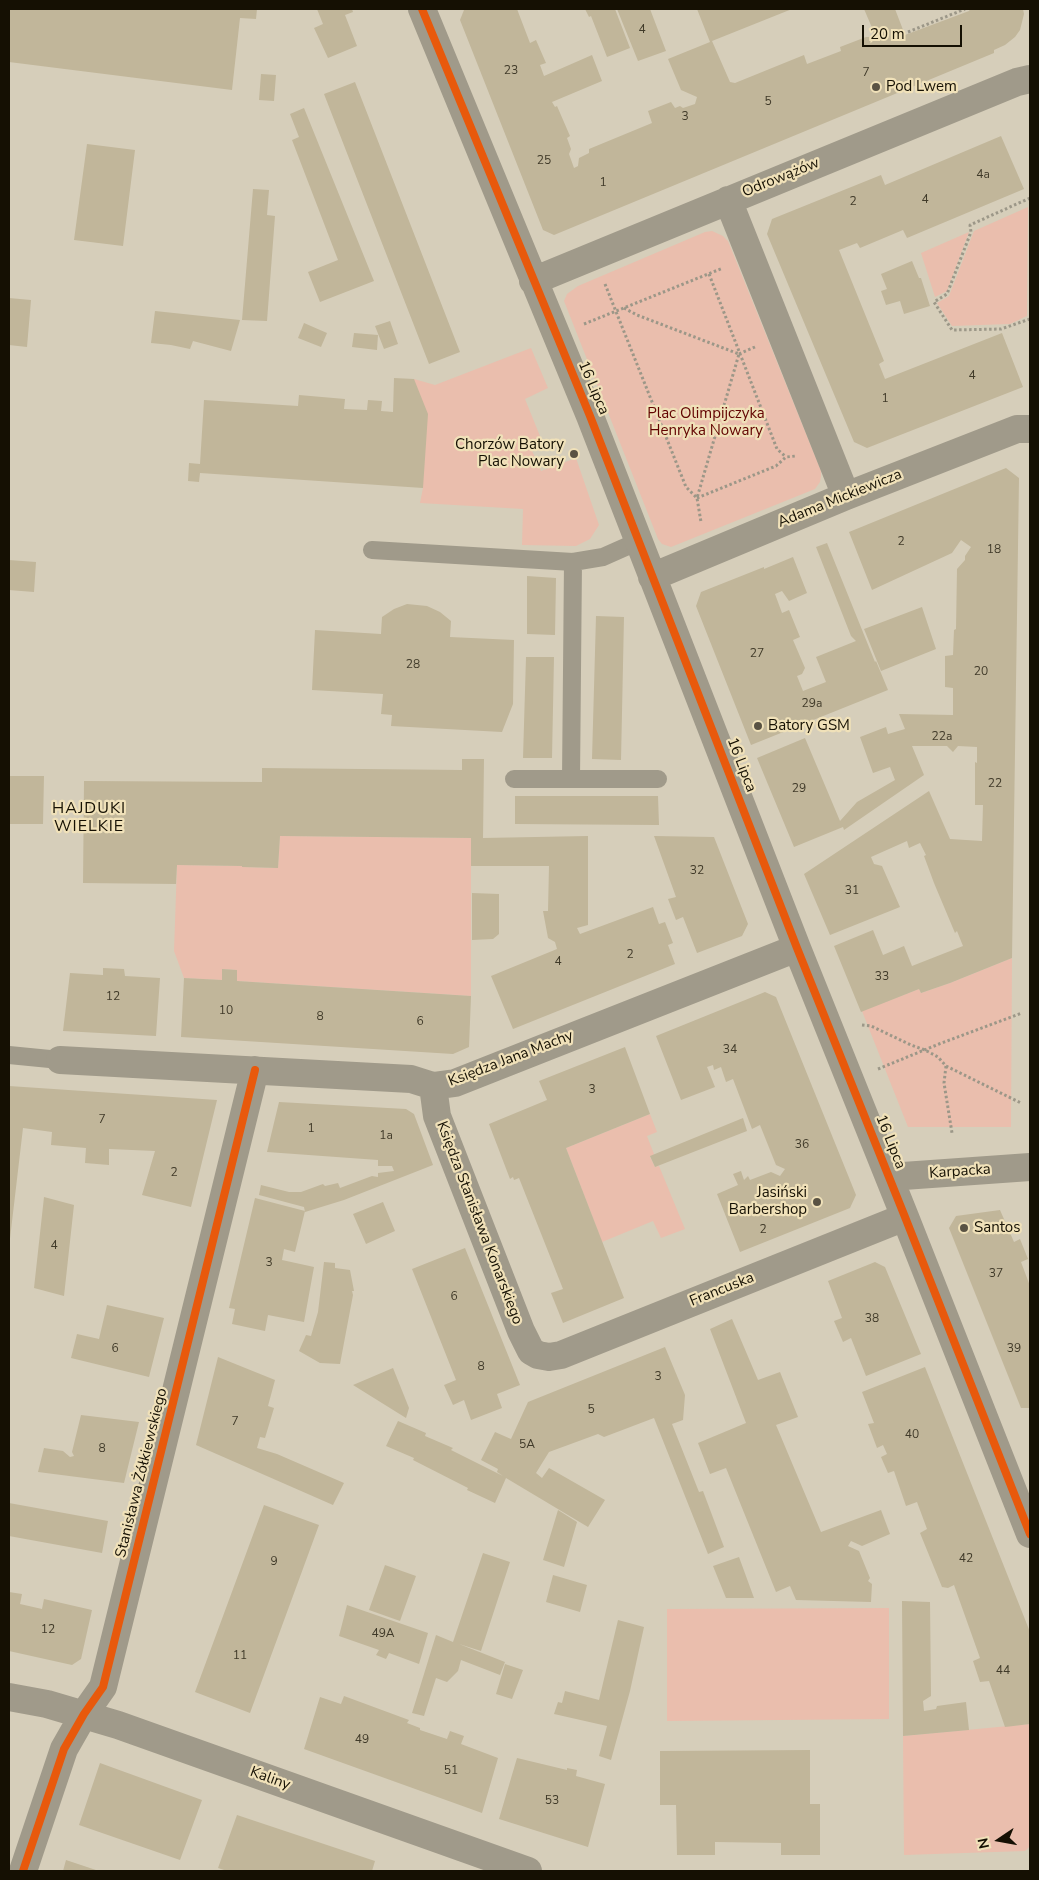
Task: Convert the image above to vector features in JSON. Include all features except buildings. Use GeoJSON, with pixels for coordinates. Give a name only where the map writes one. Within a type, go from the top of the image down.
{"type":"FeatureCollection","features":[{"type":"Feature","properties":{"kind":"street","name":"16 Lipca"},"geometry":{"type":"LineString","coordinates":[[422,9],[590,416],[797,948],[906,1216],[1030,1534]]}},
{"type":"Feature","properties":{"kind":"street","name":"Odrowążów"},"geometry":{"type":"LineString","coordinates":[[533,281],[1017,82],[1030,79]]}},
{"type":"Feature","properties":{"kind":"street"},"geometry":{"type":"LineString","coordinates":[[728,200],[846,496]]}},
{"type":"Feature","properties":{"kind":"street","name":"Adama Mickiewicza"},"geometry":{"type":"LineString","coordinates":[[652,577],[846,496],[1017,429],[1030,428]]}},
{"type":"Feature","properties":{"kind":"street","name":"Księdza Jana Machy"},"geometry":{"type":"LineString","coordinates":[[60,1060],[411,1079],[433,1086],[454,1083],[797,948]]}},
{"type":"Feature","properties":{"kind":"street","name":"Stanisława Żółkiewskiego"},"geometry":{"type":"LineString","coordinates":[[23,1871],[64,1749],[103,1686],[255,1070]]}},
{"type":"Feature","properties":{"kind":"street","name":"Księdza Stanisława Konarskiego"},"geometry":{"type":"LineString","coordinates":[[433,1086],[437,1116],[521,1331],[531,1351],[538,1355]]}},
{"type":"Feature","properties":{"kind":"street","name":"Karpacka"},"geometry":{"type":"LineString","coordinates":[[889,1177],[1030,1167]]}},
{"type":"Feature","properties":{"kind":"street","name":"Francuska"},"geometry":{"type":"LineString","coordinates":[[538,1355],[549,1358],[561,1355],[906,1216]]}},
{"type":"Feature","properties":{"kind":"street","name":"Kaliny"},"geometry":{"type":"LineString","coordinates":[[9,1697],[46,1704],[118,1725],[528,1871]]}},
{"type":"Feature","properties":{"kind":"lane"},"geometry":{"type":"LineString","coordinates":[[372,550],[573,562],[603,556],[639,541]]}},
{"type":"Feature","properties":{"kind":"lane"},"geometry":{"type":"LineString","coordinates":[[571,779],[573,562]]}},
{"type":"Feature","properties":{"kind":"lane"},"geometry":{"type":"LineString","coordinates":[[514,779],[658,779]]}},
{"type":"Feature","properties":{"kind":"lane"},"geometry":{"type":"LineString","coordinates":[[9,1055],[60,1060]]}},
{"type":"Feature","properties":{"kind":"path"},"geometry":{"type":"LineString","coordinates":[[908,32],[965,9]]}},
{"type":"Feature","properties":{"kind":"path"},"geometry":{"type":"LineString","coordinates":[[1030,198],[970,225],[971,232],[947,294],[934,302],[952,330],[1000,329],[1030,320]]}},
{"type":"Feature","properties":{"kind":"path"},"geometry":{"type":"LineString","coordinates":[[582,325],[730,266]]}},
{"type":"Feature","properties":{"kind":"path"},"geometry":{"type":"LineString","coordinates":[[708,274],[777,449],[786,457]]}},
{"type":"Feature","properties":{"kind":"path"},"geometry":{"type":"LineString","coordinates":[[604,281],[686,487],[697,498]]}},
{"type":"Feature","properties":{"kind":"path"},"geometry":{"type":"LineString","coordinates":[[624,308],[636,315],[739,354]]}},
{"type":"Feature","properties":{"kind":"path"},"geometry":{"type":"LineString","coordinates":[[703,530],[697,498],[739,354]]}},
{"type":"Feature","properties":{"kind":"path"},"geometry":{"type":"LineString","coordinates":[[697,498],[776,466],[786,457],[804,455]]}},
{"type":"Feature","properties":{"kind":"path"},"geometry":{"type":"LineString","coordinates":[[876,1070],[1022,1013]]}},
{"type":"Feature","properties":{"kind":"path"},"geometry":{"type":"LineString","coordinates":[[858,1025],[871,1026],[926,1050],[938,1057],[946,1066],[1021,1103]]}},
{"type":"Feature","properties":{"kind":"path"},"geometry":{"type":"LineString","coordinates":[[946,1066],[944,1082],[952,1133]]}},
{"type":"Feature","properties":{"kind":"green space"},"geometry":{"type":"Polygon","coordinates":[[[1028,207],[1027,316],[1010,324],[952,326],[937,303],[949,296],[974,231],[1028,207]]]}},
{"type":"Feature","properties":{"kind":"green space","name":"Plac Olimpijczyka Henryka Nowary"},"geometry":{"type":"Polygon","coordinates":[[[712,231],[723,236],[728,241],[821,471],[821,476],[820,482],[815,489],[671,547],[662,544],[658,539],[564,301],[567,294],[578,286],[705,232],[712,231]]]}},
{"type":"Feature","properties":{"kind":"green space"},"geometry":{"type":"Polygon","coordinates":[[[969,232],[947,291],[935,297],[921,253],[969,232]]]}},
{"type":"Feature","properties":{"kind":"green space"},"geometry":{"type":"Polygon","coordinates":[[[531,348],[548,388],[525,399],[542,441],[530,446],[541,471],[576,458],[599,525],[590,539],[576,546],[522,545],[523,509],[420,503],[423,488],[414,379],[435,385],[531,348]]]}},
{"type":"Feature","properties":{"kind":"green space"},"geometry":{"type":"Polygon","coordinates":[[[280,836],[471,838],[471,996],[237,981],[237,970],[222,969],[222,980],[184,978],[174,951],[177,865],[278,868],[280,836]]]}},
{"type":"Feature","properties":{"kind":"green space"},"geometry":{"type":"Polygon","coordinates":[[[1012,958],[1011,1127],[908,1127],[862,1011],[919,989],[921,993],[950,983],[1012,958]]]}},
{"type":"Feature","properties":{"kind":"green space"},"geometry":{"type":"Polygon","coordinates":[[[650,1114],[657,1132],[647,1136],[654,1154],[650,1157],[655,1167],[659,1166],[685,1229],[661,1238],[653,1221],[602,1242],[566,1148],[650,1114]]]}},
{"type":"Feature","properties":{"kind":"green space"},"geometry":{"type":"Polygon","coordinates":[[[889,1608],[889,1719],[667,1721],[667,1609],[889,1608]]]}},
{"type":"Feature","properties":{"kind":"green space"},"geometry":{"type":"Polygon","coordinates":[[[1030,1724],[1030,1846],[1025,1851],[904,1855],[903,1736],[1030,1724]]]}},
{"type":"Feature","properties":{"kind":"cycle path"},"geometry":{"type":"LineString","coordinates":[[422,9],[590,416],[797,948],[1030,1534]]}},
{"type":"Feature","properties":{"kind":"cycle path"},"geometry":{"type":"LineString","coordinates":[[23,1871],[64,1749],[84,1714],[103,1687],[255,1070]]}},
{"type":"Feature","properties":{"kind":"place","name":"Pod Lwem"},"geometry":{"type":"Point","coordinates":[876,87]}},
{"type":"Feature","properties":{"kind":"place","name":"Chorzów Batory Plac Nowary"},"geometry":{"type":"Point","coordinates":[574,454]}},
{"type":"Feature","properties":{"kind":"place","name":"Batory GSM"},"geometry":{"type":"Point","coordinates":[758,726]}},
{"type":"Feature","properties":{"kind":"place","name":"Jasiński Barbershop"},"geometry":{"type":"Point","coordinates":[817,1202]}},
{"type":"Feature","properties":{"kind":"place","name":"Santos"},"geometry":{"type":"Point","coordinates":[964,1228]}},
{"type":"Feature","properties":{"kind":"district","name":"HAJDUKI WIELKIE"},"geometry":{"type":"Point","coordinates":[89,818]}}]}
